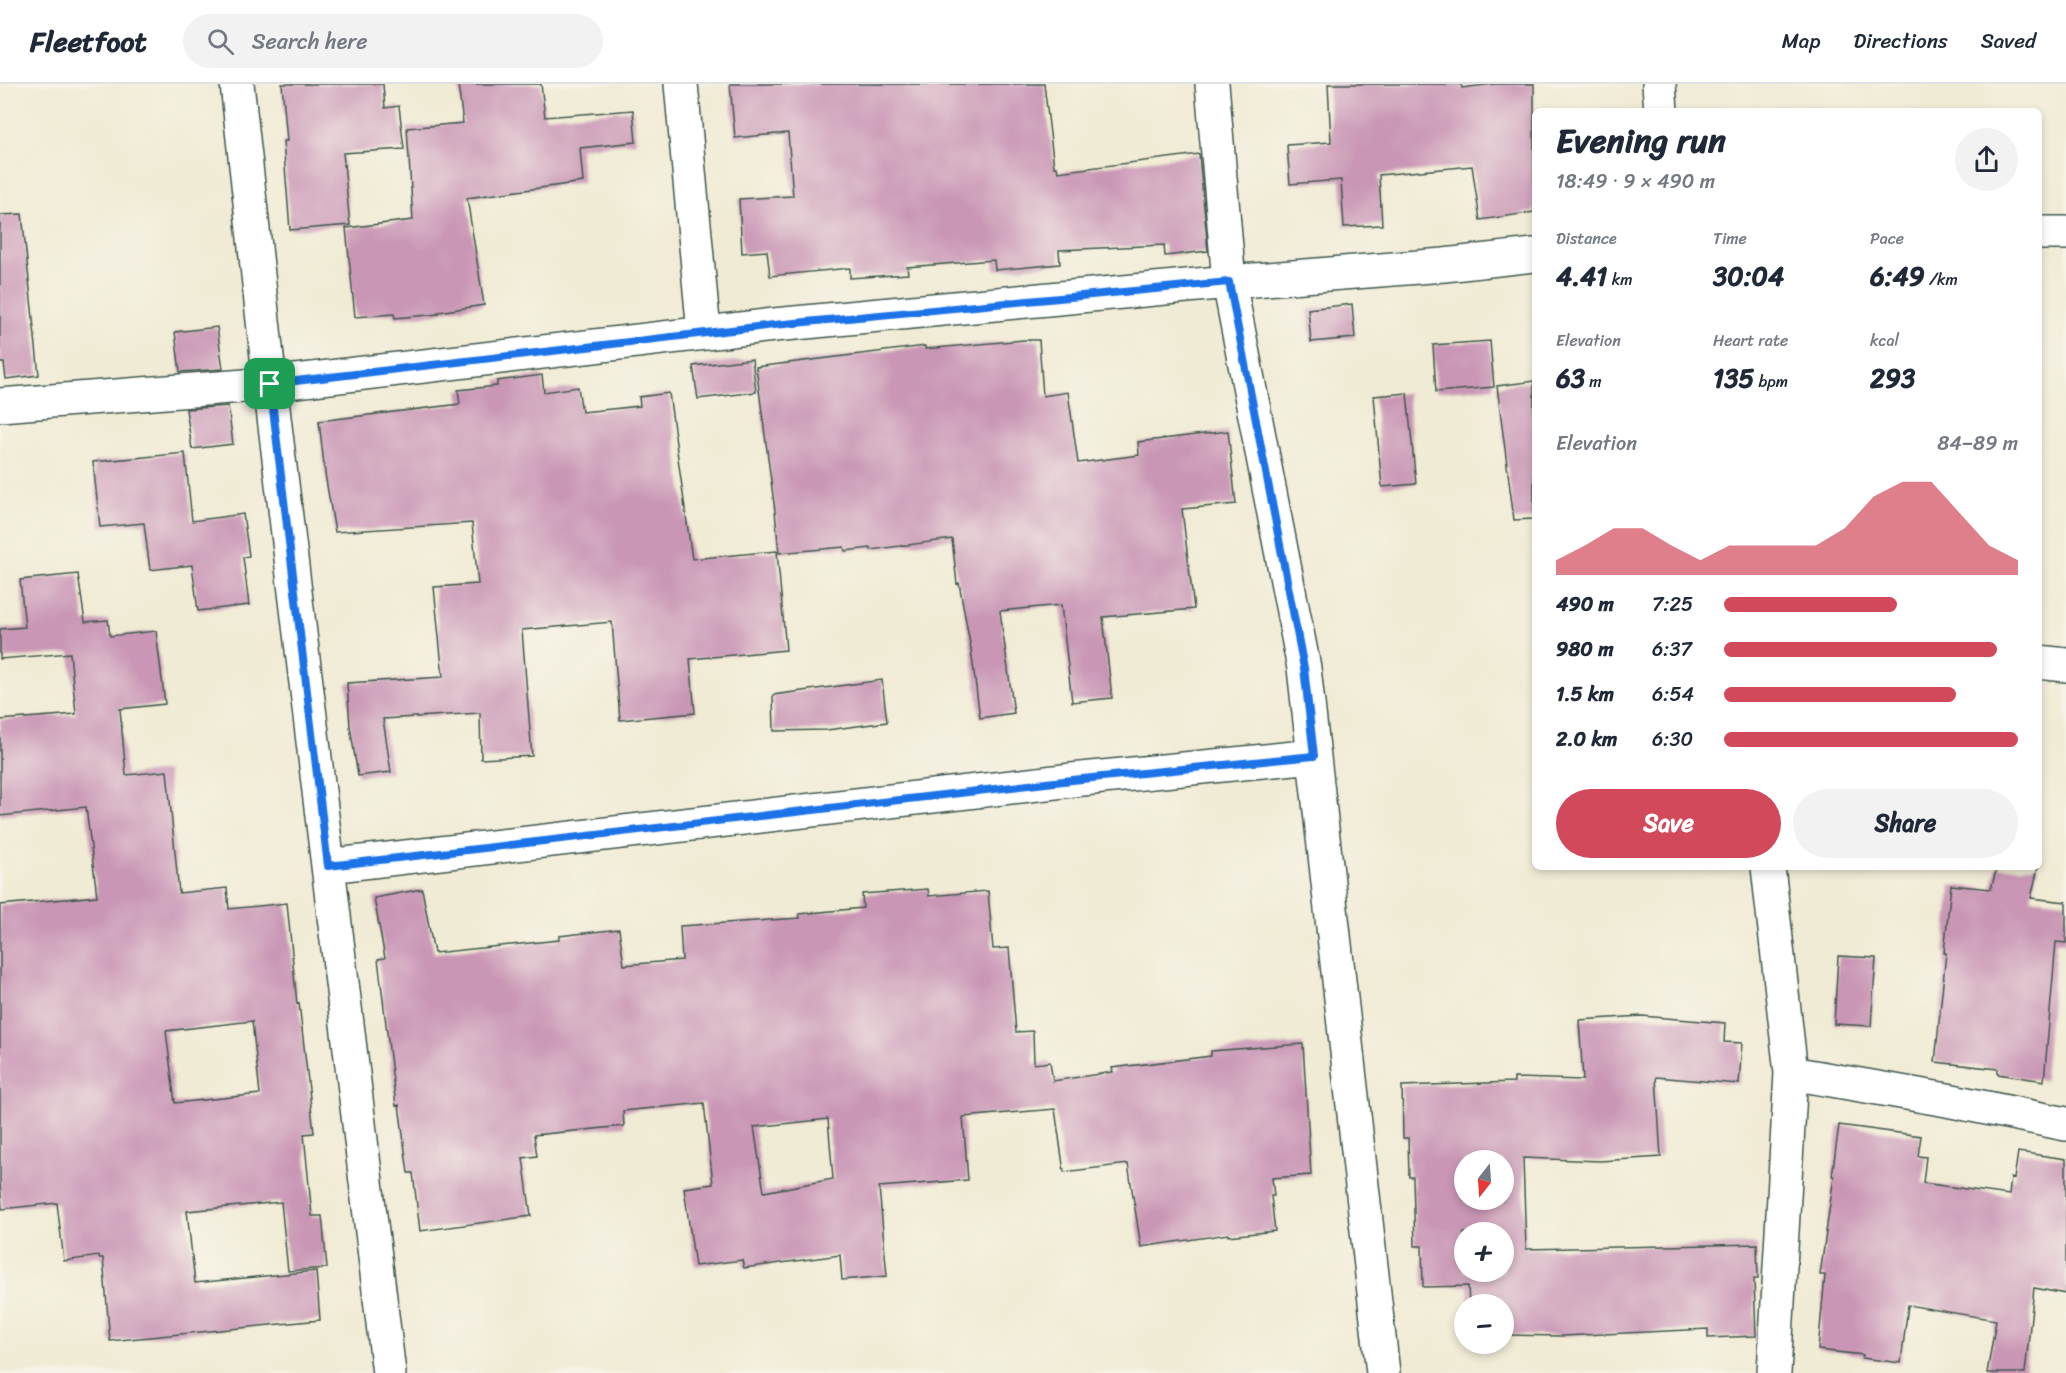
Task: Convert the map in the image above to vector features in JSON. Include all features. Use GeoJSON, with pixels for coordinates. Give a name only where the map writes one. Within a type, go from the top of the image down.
{"type":"FeatureCollection","features":[{"type":"Feature","properties":{"kind":"street"},"geometry":{"type":"LineString","coordinates":[[237,84],[270,384],[389,1373]]}},
{"type":"Feature","properties":{"kind":"street"},"geometry":{"type":"LineString","coordinates":[[681,84],[704,333]]}},
{"type":"Feature","properties":{"kind":"street"},"geometry":{"type":"LineString","coordinates":[[1212,84],[1229,282],[1304,668],[1383,1373]]}},
{"type":"Feature","properties":{"kind":"street"},"geometry":{"type":"LineString","coordinates":[[1659,84],[1661,108]]}},
{"type":"Feature","properties":{"kind":"street"},"geometry":{"type":"LineString","coordinates":[[2042,233],[2066,233]]}},
{"type":"Feature","properties":{"kind":"street"},"geometry":{"type":"LineString","coordinates":[[0,405],[270,384],[774,325],[1532,255]]}},
{"type":"Feature","properties":{"kind":"street"},"geometry":{"type":"LineString","coordinates":[[2042,662],[2066,665]]}},
{"type":"Feature","properties":{"kind":"street"},"geometry":{"type":"LineString","coordinates":[[328,866],[1072,780],[1314,756]]}},
{"type":"Feature","properties":{"kind":"street"},"geometry":{"type":"LineString","coordinates":[[1768,870],[1791,1073],[1774,1373]]}},
{"type":"Feature","properties":{"kind":"street"},"geometry":{"type":"LineString","coordinates":[[1791,1073],[1947,1100],[2066,1124]]}},
{"type":"Feature","properties":{"kind":"building"},"geometry":{"type":"Polygon","coordinates":[[[282,84],[383,84],[385,108],[399,106],[404,149],[343,153],[350,225],[290,230],[283,141],[287,141],[282,84]]]}},
{"type":"Feature","properties":{"kind":"building"},"geometry":{"type":"Polygon","coordinates":[[[458,84],[541,84],[545,117],[633,110],[636,142],[580,148],[583,182],[467,198],[484,305],[438,312],[439,314],[395,318],[394,314],[355,317],[346,228],[413,220],[407,128],[463,123],[458,84]]]}},
{"type":"Feature","properties":{"kind":"building"},"geometry":{"type":"Polygon","coordinates":[[[730,84],[1044,84],[1054,167],[1057,167],[1058,172],[1199,154],[1208,251],[1165,256],[1164,245],[1059,250],[1060,264],[995,270],[994,260],[907,267],[908,274],[850,278],[850,268],[770,276],[767,251],[742,253],[739,199],[793,196],[788,133],[735,138],[730,84]]]}},
{"type":"Feature","properties":{"kind":"building"},"geometry":{"type":"Polygon","coordinates":[[[1328,84],[1461,84],[1462,88],[1494,84],[1534,84],[1532,212],[1480,220],[1472,166],[1379,175],[1382,225],[1344,227],[1341,180],[1290,184],[1287,145],[1331,142],[1328,84]]]}},
{"type":"Feature","properties":{"kind":"building"},"geometry":{"type":"Polygon","coordinates":[[[22,214],[39,375],[6,379],[4,363],[0,363],[0,215],[22,214]]]}},
{"type":"Feature","properties":{"kind":"building"},"geometry":{"type":"Polygon","coordinates":[[[1352,304],[1355,338],[1311,342],[1308,309],[1352,304]]]}},
{"type":"Feature","properties":{"kind":"building"},"geometry":{"type":"Polygon","coordinates":[[[217,327],[223,369],[180,372],[175,332],[217,327]]]}},
{"type":"Feature","properties":{"kind":"building"},"geometry":{"type":"Polygon","coordinates":[[[1039,340],[1043,396],[1068,392],[1078,463],[1139,455],[1138,442],[1228,431],[1236,504],[1182,509],[1194,609],[1103,617],[1112,698],[1072,702],[1061,605],[1000,611],[1014,713],[980,718],[971,649],[959,583],[957,584],[952,539],[871,550],[871,548],[845,551],[844,547],[779,553],[756,367],[925,346],[925,349],[1039,340]]]}},
{"type":"Feature","properties":{"kind":"building"},"geometry":{"type":"Polygon","coordinates":[[[1490,341],[1494,387],[1436,392],[1433,345],[1490,341]]]}},
{"type":"Feature","properties":{"kind":"building"},"geometry":{"type":"Polygon","coordinates":[[[752,359],[756,392],[698,399],[693,366],[752,359]]]}},
{"type":"Feature","properties":{"kind":"building"},"geometry":{"type":"Polygon","coordinates":[[[542,375],[544,392],[578,387],[582,412],[640,406],[639,397],[669,393],[692,559],[777,551],[786,650],[690,659],[695,713],[620,720],[612,622],[522,630],[532,756],[481,759],[480,713],[383,719],[391,772],[358,776],[350,726],[347,683],[443,677],[434,587],[478,584],[472,523],[335,532],[319,421],[460,404],[458,390],[497,386],[497,381],[542,375]]]}},
{"type":"Feature","properties":{"kind":"building"},"geometry":{"type":"Polygon","coordinates":[[[1532,381],[1532,519],[1514,520],[1497,386],[1532,381]]]}},
{"type":"Feature","properties":{"kind":"building"},"geometry":{"type":"Polygon","coordinates":[[[1407,393],[1416,484],[1382,487],[1374,396],[1407,393]]]}},
{"type":"Feature","properties":{"kind":"building"},"geometry":{"type":"Polygon","coordinates":[[[228,406],[233,444],[192,449],[186,409],[228,406]]]}},
{"type":"Feature","properties":{"kind":"building"},"geometry":{"type":"Polygon","coordinates":[[[185,453],[192,521],[243,514],[249,556],[243,557],[249,605],[198,611],[192,565],[150,570],[144,523],[100,527],[93,462],[185,453]]]}},
{"type":"Feature","properties":{"kind":"building"},"geometry":{"type":"Polygon","coordinates":[[[78,574],[85,622],[108,620],[110,636],[156,631],[165,704],[120,709],[126,775],[167,771],[179,893],[227,888],[229,909],[287,903],[297,1004],[299,1003],[314,1133],[304,1134],[312,1216],[322,1216],[327,1268],[288,1271],[281,1202],[187,1211],[195,1283],[316,1271],[320,1320],[110,1341],[103,1258],[99,1256],[64,1261],[57,1203],[2,1209],[0,1183],[0,905],[97,896],[86,807],[0,816],[0,720],[76,714],[70,653],[0,659],[0,629],[25,627],[20,580],[78,574]],[[252,1021],[166,1031],[175,1103],[260,1094],[252,1021]]]}},
{"type":"Feature","properties":{"kind":"building"},"geometry":{"type":"Polygon","coordinates":[[[882,680],[887,722],[827,730],[774,731],[773,695],[882,680]]]}},
{"type":"Feature","properties":{"kind":"building"},"geometry":{"type":"Polygon","coordinates":[[[1996,870],[2037,870],[2031,898],[2066,902],[2066,943],[2056,942],[2044,1081],[1998,1074],[1998,1069],[1935,1062],[1951,885],[1991,889],[1996,870]]]}},
{"type":"Feature","properties":{"kind":"building"},"geometry":{"type":"Polygon","coordinates":[[[422,889],[434,953],[559,940],[559,936],[619,929],[624,965],[682,960],[680,926],[800,918],[799,914],[863,908],[862,894],[928,889],[929,896],[988,891],[993,949],[1009,948],[1016,1032],[1033,1031],[1034,1064],[1050,1062],[1053,1081],[1113,1072],[1112,1068],[1211,1056],[1211,1051],[1303,1044],[1311,1175],[1272,1178],[1274,1196],[1271,1196],[1275,1231],[1228,1236],[1228,1234],[1141,1247],[1128,1164],[1064,1172],[1055,1109],[963,1117],[968,1180],[879,1187],[887,1276],[842,1280],[840,1255],[744,1268],[742,1260],[695,1266],[684,1188],[713,1184],[704,1103],[623,1111],[624,1126],[534,1135],[537,1156],[523,1158],[531,1216],[420,1231],[413,1173],[408,1173],[399,1105],[396,1106],[378,959],[385,958],[374,898],[422,889]],[[828,1119],[754,1127],[764,1192],[833,1179],[828,1119]]]}},
{"type":"Feature","properties":{"kind":"building"},"geometry":{"type":"Polygon","coordinates":[[[1838,956],[1876,958],[1871,1026],[1834,1024],[1838,956]]]}},
{"type":"Feature","properties":{"kind":"building"},"geometry":{"type":"Polygon","coordinates":[[[1642,1016],[1725,1023],[1724,1042],[1742,1043],[1739,1084],[1656,1077],[1661,1157],[1600,1161],[1523,1158],[1526,1249],[1757,1244],[1758,1279],[1754,1279],[1756,1336],[1708,1338],[1708,1329],[1562,1336],[1514,1335],[1514,1294],[1468,1294],[1468,1286],[1423,1287],[1422,1246],[1415,1246],[1413,1177],[1409,1177],[1408,1138],[1403,1138],[1402,1086],[1514,1082],[1514,1078],[1583,1080],[1579,1020],[1642,1016]]]}},
{"type":"Feature","properties":{"kind":"building"},"geometry":{"type":"Polygon","coordinates":[[[1839,1125],[1921,1136],[1918,1156],[1926,1157],[1923,1183],[2009,1195],[2018,1152],[2066,1159],[2066,1294],[2034,1288],[2025,1373],[1987,1373],[1996,1320],[1908,1305],[1901,1363],[1862,1358],[1863,1355],[1818,1350],[1825,1275],[1820,1275],[1839,1125]]]}},
{"type":"Feature","properties":{"kind":"route"},"geometry":{"type":"LineString","coordinates":[[1229,282],[1304,668],[1314,756],[1072,780],[328,866],[270,384],[774,325],[1229,282]]}}]}
